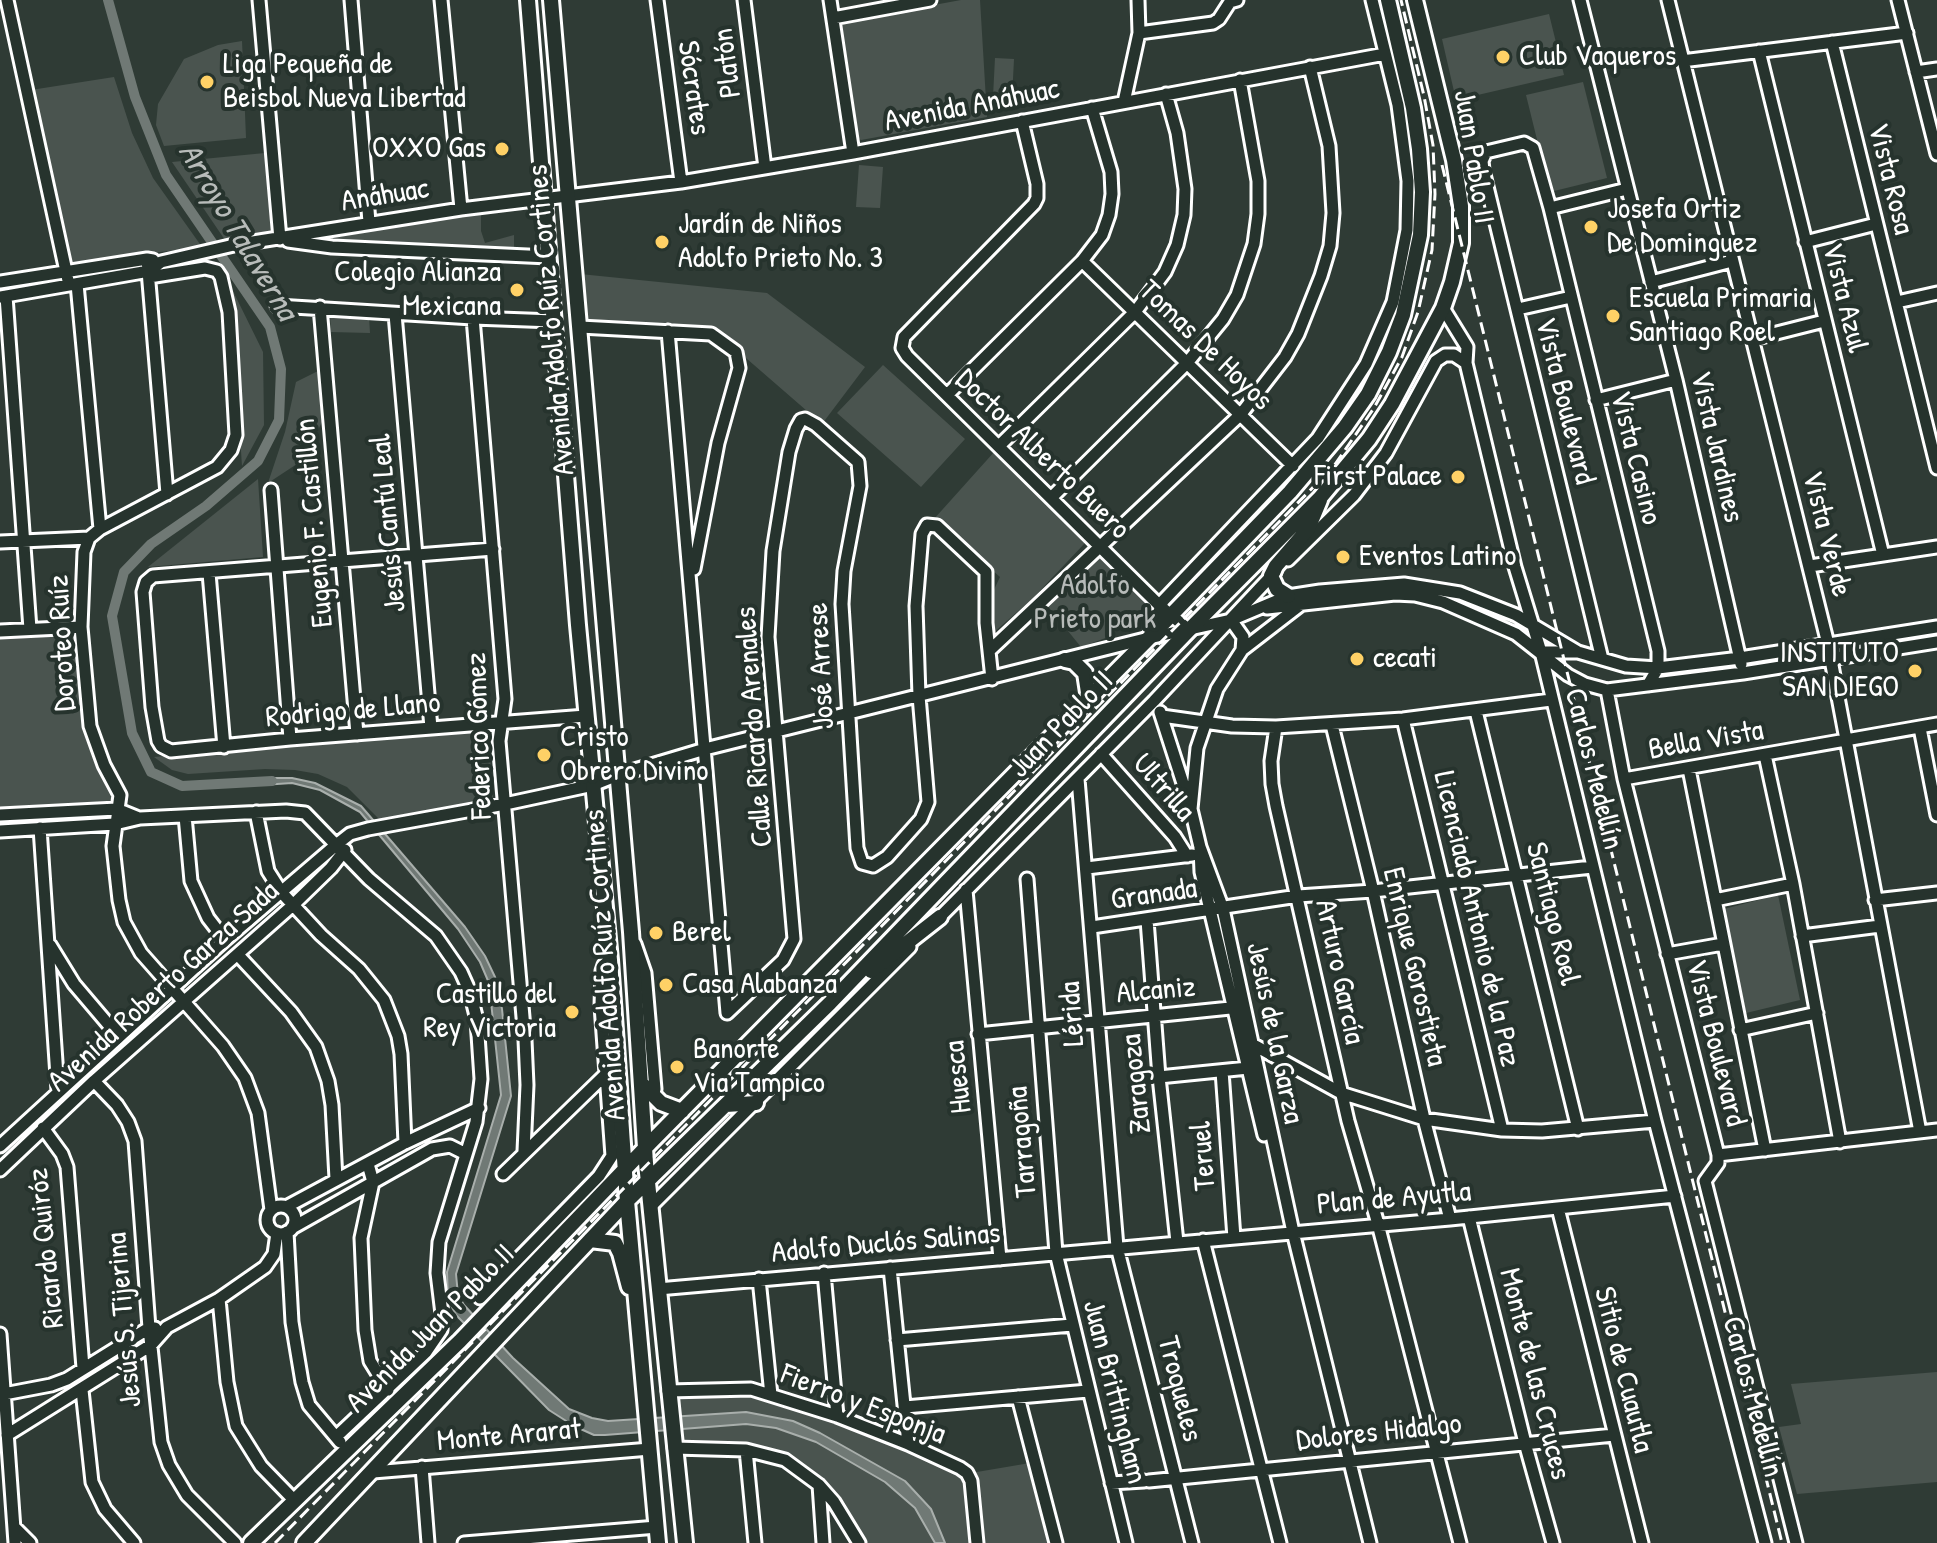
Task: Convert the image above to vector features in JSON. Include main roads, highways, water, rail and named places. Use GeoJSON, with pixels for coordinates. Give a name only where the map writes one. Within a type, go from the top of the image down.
{"type":"FeatureCollection","features":[{"type":"Feature","properties":{"kind":"main road","name":"Avenida Adolfo Ruíz Cortines"},"geometry":{"type":"LineString","coordinates":[[528,0],[658,1543]]}},
{"type":"Feature","properties":{"kind":"main road","name":"Avenida Adolfo Ruíz Cortines"},"geometry":{"type":"LineString","coordinates":[[551,0],[631,932],[648,1091],[645,1148],[650,1207],[685,1543]]}},
{"type":"Feature","properties":{"kind":"main road","name":"Juan Pablo II"},"geometry":{"type":"LineString","coordinates":[[645,1148],[1149,638],[1165,611],[1290,492],[1345,427],[1368,394],[1403,315],[1418,248],[1422,192],[1413,108],[1388,0]]}},
{"type":"Feature","properties":{"kind":"main road","name":"Juan Pablo II"},"geometry":{"type":"LineString","coordinates":[[627,1201],[830,1003],[1320,498],[1351,462],[1392,404],[1443,308],[1461,243],[1461,206],[1454,160],[1415,0]]}},
{"type":"Feature","properties":{"kind":"main road"},"geometry":{"type":"LineString","coordinates":[[1288,596],[1277,589],[1271,576],[1308,529],[1320,498]]}},
{"type":"Feature","properties":{"kind":"main road"},"geometry":{"type":"LineString","coordinates":[[1065,660],[1074,662],[1085,673],[1089,699]]}},
{"type":"Feature","properties":{"kind":"main road"},"geometry":{"type":"LineString","coordinates":[[830,1003],[940,917]]}},
{"type":"Feature","properties":{"kind":"main road"},"geometry":{"type":"LineString","coordinates":[[648,1091],[682,1111]]}},
{"type":"Feature","properties":{"kind":"main road"},"geometry":{"type":"LineString","coordinates":[[726,1105],[756,1103]]}},
{"type":"Feature","properties":{"kind":"main road","name":"Avenida Juan Pablo II"},"geometry":{"type":"LineString","coordinates":[[251,1543],[460,1341],[484,1305],[645,1148]]}},
{"type":"Feature","properties":{"kind":"main road","name":"Avenida Juan Pablo II"},"geometry":{"type":"LineString","coordinates":[[304,1543],[627,1201]]}},
{"type":"Feature","properties":{"kind":"main road"},"geometry":{"type":"LineString","coordinates":[[590,1240],[615,1243],[641,1338]]}},
{"type":"Feature","properties":{"kind":"waterway","name":"Arroyo Talaverna"},"geometry":{"type":"LineString","coordinates":[[108,0],[135,97],[166,175],[270,327],[281,369],[279,420],[258,461],[206,506],[151,544],[124,572],[112,616],[132,733],[151,772],[182,786],[272,781]]}},
{"type":"Feature","properties":{"kind":"railway"},"geometry":{"type":"LineString","coordinates":[[275,1543],[1334,466],[1374,408],[1402,357],[1418,312],[1432,250],[1435,194],[1433,145],[1401,0]]}},
{"type":"Feature","properties":{"kind":"railway"},"geometry":{"type":"LineString","coordinates":[[1442,165],[1782,1543]]}},
{"type":"Feature","properties":{"kind":"place","name":"Club Vaqueros"},"geometry":{"type":"Point","coordinates":[1503,57]}},
{"type":"Feature","properties":{"kind":"place","name":"Liga Pequeña de Beisbol Nueva Libertad"},"geometry":{"type":"Point","coordinates":[207,82]}},
{"type":"Feature","properties":{"kind":"place","name":"OXXO Gas"},"geometry":{"type":"Point","coordinates":[502,149]}},
{"type":"Feature","properties":{"kind":"place","name":"Josefa Ortiz De Dominguez"},"geometry":{"type":"Point","coordinates":[1591,227]}},
{"type":"Feature","properties":{"kind":"place","name":"Jardín de Niños Adolfo Prieto No. 3"},"geometry":{"type":"Point","coordinates":[662,242]}},
{"type":"Feature","properties":{"kind":"place","name":"Colegio Alianza Mexicana"},"geometry":{"type":"Point","coordinates":[517,290]}},
{"type":"Feature","properties":{"kind":"place","name":"Escuela Primaria Santiago Roel"},"geometry":{"type":"Point","coordinates":[1613,316]}},
{"type":"Feature","properties":{"kind":"place","name":"First Palace"},"geometry":{"type":"Point","coordinates":[1458,477]}},
{"type":"Feature","properties":{"kind":"place","name":"Eventos Latino"},"geometry":{"type":"Point","coordinates":[1343,557]}},
{"type":"Feature","properties":{"kind":"place","name":"cecati"},"geometry":{"type":"Point","coordinates":[1357,659]}},
{"type":"Feature","properties":{"kind":"place","name":"INSTITUTO SAN DIEGO"},"geometry":{"type":"Point","coordinates":[1915,671]}},
{"type":"Feature","properties":{"kind":"place","name":"Cristo Obrero Divino"},"geometry":{"type":"Point","coordinates":[544,755]}},
{"type":"Feature","properties":{"kind":"place","name":"Berel"},"geometry":{"type":"Point","coordinates":[656,933]}},
{"type":"Feature","properties":{"kind":"place","name":"Casa Alabanza"},"geometry":{"type":"Point","coordinates":[666,985]}},
{"type":"Feature","properties":{"kind":"place","name":"Castillo del Rey Victoria"},"geometry":{"type":"Point","coordinates":[572,1012]}},
{"type":"Feature","properties":{"kind":"place","name":"Banorte Via Tampico"},"geometry":{"type":"Point","coordinates":[677,1067]}},
{"type":"Feature","properties":{"kind":"park label","name":"Adolfo Prieto park"},"geometry":{"type":"Point","coordinates":[1095,603]}}]}
